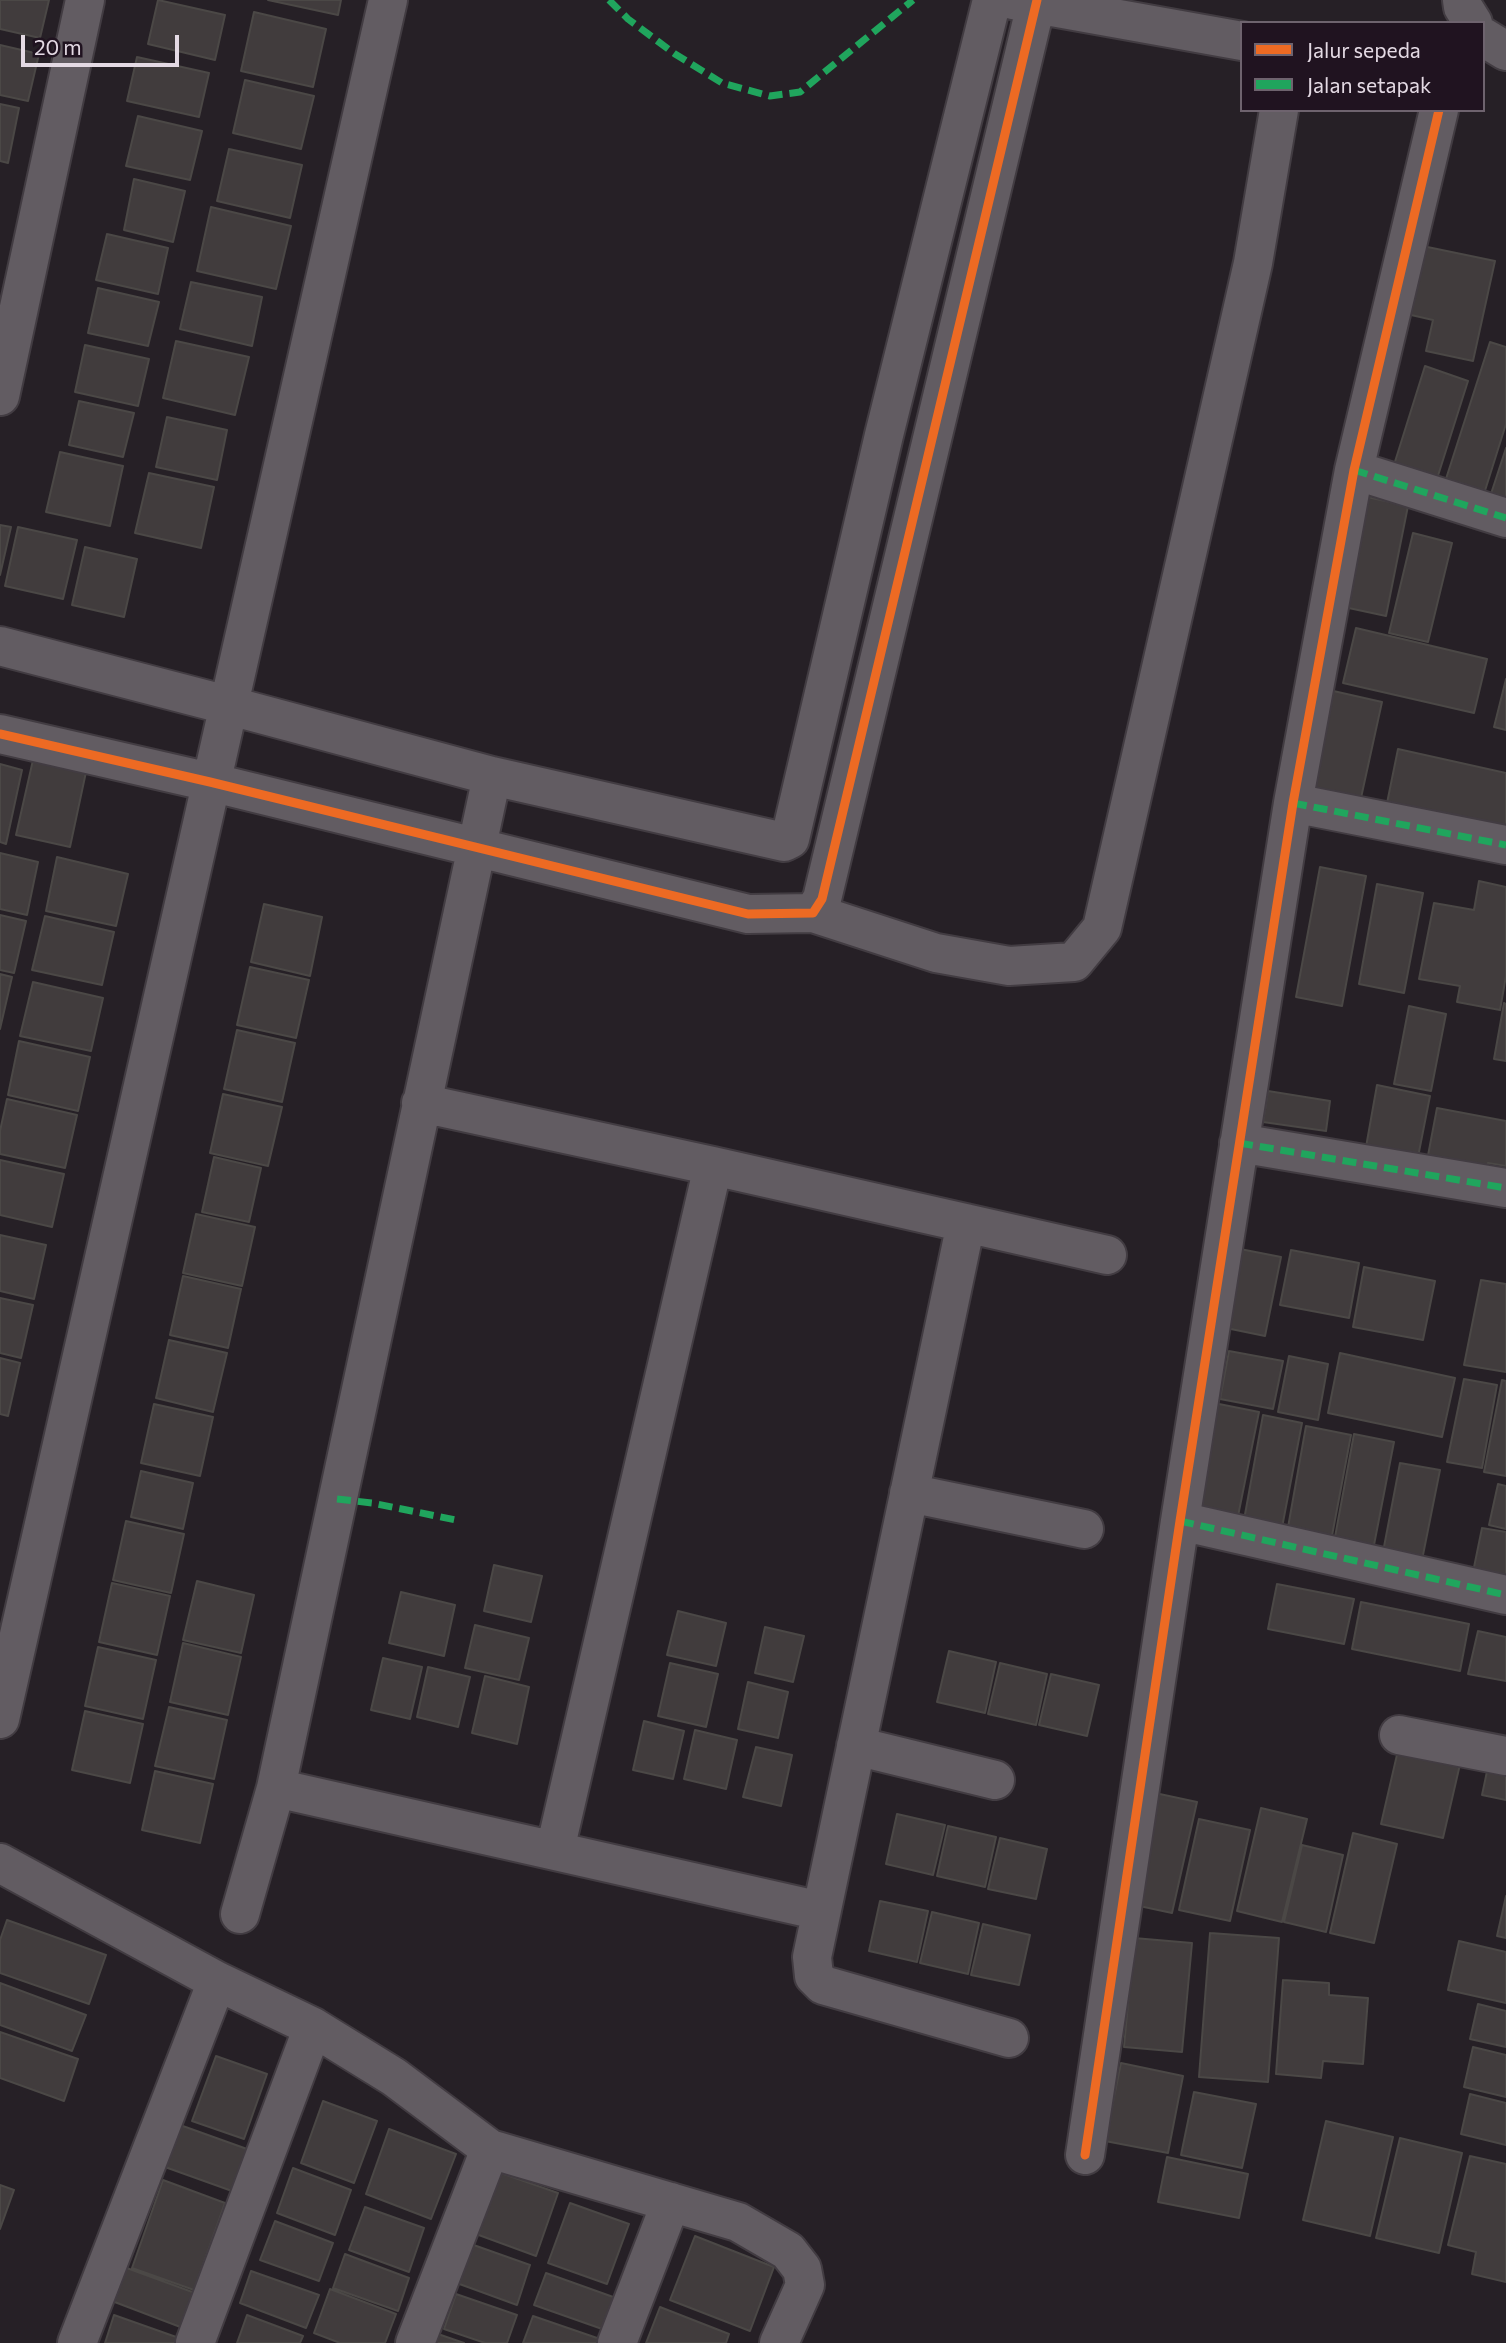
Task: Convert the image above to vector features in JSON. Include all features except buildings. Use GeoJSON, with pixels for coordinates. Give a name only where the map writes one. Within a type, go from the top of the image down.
{"type":"FeatureCollection","features":[{"type":"Feature","properties":{"kind":"street"},"geometry":{"type":"LineString","coordinates":[[0,396],[85,0]]}},
{"type":"Feature","properties":{"kind":"street"},"geometry":{"type":"LineString","coordinates":[[0,1719],[388,0]]}},
{"type":"Feature","properties":{"kind":"street"},"geometry":{"type":"LineString","coordinates":[[0,646],[492,776],[783,842],[790,839],[884,435],[992,0]]}},
{"type":"Feature","properties":{"kind":"street"},"geometry":{"type":"LineString","coordinates":[[813,913],[822,898],[931,450],[1028,2],[1240,41]]}},
{"type":"Feature","properties":{"kind":"street"},"geometry":{"type":"LineString","coordinates":[[1485,33],[1506,51]]}},
{"type":"Feature","properties":{"kind":"street"},"geometry":{"type":"LineString","coordinates":[[0,734],[210,782],[748,914],[813,913],[936,953],[1009,966],[1074,962],[1102,928],[1253,263],[1279,112]]}},
{"type":"Feature","properties":{"kind":"street"},"geometry":{"type":"LineString","coordinates":[[1085,2155],[1180,1521],[1293,803],[1354,470],[1439,112]]}},
{"type":"Feature","properties":{"kind":"street"},"geometry":{"type":"LineString","coordinates":[[884,435],[931,450]]}},
{"type":"Feature","properties":{"kind":"street"},"geometry":{"type":"LineString","coordinates":[[1354,470],[1506,518]]}},
{"type":"Feature","properties":{"kind":"street"},"geometry":{"type":"LineString","coordinates":[[240,1914],[276,1788],[492,776]]}},
{"type":"Feature","properties":{"kind":"street"},"geometry":{"type":"LineString","coordinates":[[1293,803],[1506,845]]}},
{"type":"Feature","properties":{"kind":"street"},"geometry":{"type":"LineString","coordinates":[[421,1103],[1107,1255]]}},
{"type":"Feature","properties":{"kind":"street"},"geometry":{"type":"LineString","coordinates":[[1239,1143],[1506,1188]]}},
{"type":"Feature","properties":{"kind":"street"},"geometry":{"type":"LineString","coordinates":[[555,1850],[713,1166]]}},
{"type":"Feature","properties":{"kind":"street"},"geometry":{"type":"LineString","coordinates":[[966,1223],[812,1957],[814,1976],[823,1985],[1009,2038]]}},
{"type":"Feature","properties":{"kind":"street"},"geometry":{"type":"LineString","coordinates":[[909,1493],[1084,1529]]}},
{"type":"Feature","properties":{"kind":"street"},"geometry":{"type":"LineString","coordinates":[[1180,1521],[1506,1595]]}},
{"type":"Feature","properties":{"kind":"street"},"geometry":{"type":"LineString","coordinates":[[1399,1735],[1506,1756]]}},
{"type":"Feature","properties":{"kind":"street"},"geometry":{"type":"LineString","coordinates":[[856,1746],[995,1780]]}},
{"type":"Feature","properties":{"kind":"street"},"geometry":{"type":"LineString","coordinates":[[276,1788],[821,1911]]}},
{"type":"Feature","properties":{"kind":"street"},"geometry":{"type":"LineString","coordinates":[[0,1863],[217,1981],[313,2027],[394,2077],[490,2149],[738,2222],[788,2251],[802,2269],[805,2285],[779,2343]]}},
{"type":"Feature","properties":{"kind":"street"},"geometry":{"type":"LineString","coordinates":[[78,2343],[217,1981]]}},
{"type":"Feature","properties":{"kind":"street"},"geometry":{"type":"LineString","coordinates":[[195,2343],[313,2027]]}},
{"type":"Feature","properties":{"kind":"street"},"geometry":{"type":"LineString","coordinates":[[415,2343],[490,2149]]}},
{"type":"Feature","properties":{"kind":"street"},"geometry":{"type":"LineString","coordinates":[[617,2343],[671,2202]]}},
{"type":"Feature","properties":{"kind":"marked path"},"geometry":{"type":"LineString","coordinates":[[609,0],[628,19],[675,54],[722,83],[770,96],[800,92],[913,0]]}},
{"type":"Feature","properties":{"kind":"marked path"},"geometry":{"type":"LineString","coordinates":[[1354,470],[1506,518]]}},
{"type":"Feature","properties":{"kind":"marked path"},"geometry":{"type":"LineString","coordinates":[[1293,803],[1506,845]]}},
{"type":"Feature","properties":{"kind":"marked path"},"geometry":{"type":"LineString","coordinates":[[1239,1143],[1506,1188]]}},
{"type":"Feature","properties":{"kind":"marked path"},"geometry":{"type":"LineString","coordinates":[[337,1499],[372,1503],[456,1520]]}},
{"type":"Feature","properties":{"kind":"marked path"},"geometry":{"type":"LineString","coordinates":[[1180,1521],[1506,1595]]}},
{"type":"Feature","properties":{"kind":"cycle path"},"geometry":{"type":"LineString","coordinates":[[0,734],[210,782],[748,914],[813,913],[822,899],[1037,0]]}},
{"type":"Feature","properties":{"kind":"cycle path"},"geometry":{"type":"LineString","coordinates":[[1085,2155],[1180,1521],[1293,803],[1354,470],[1439,112]]}}]}
